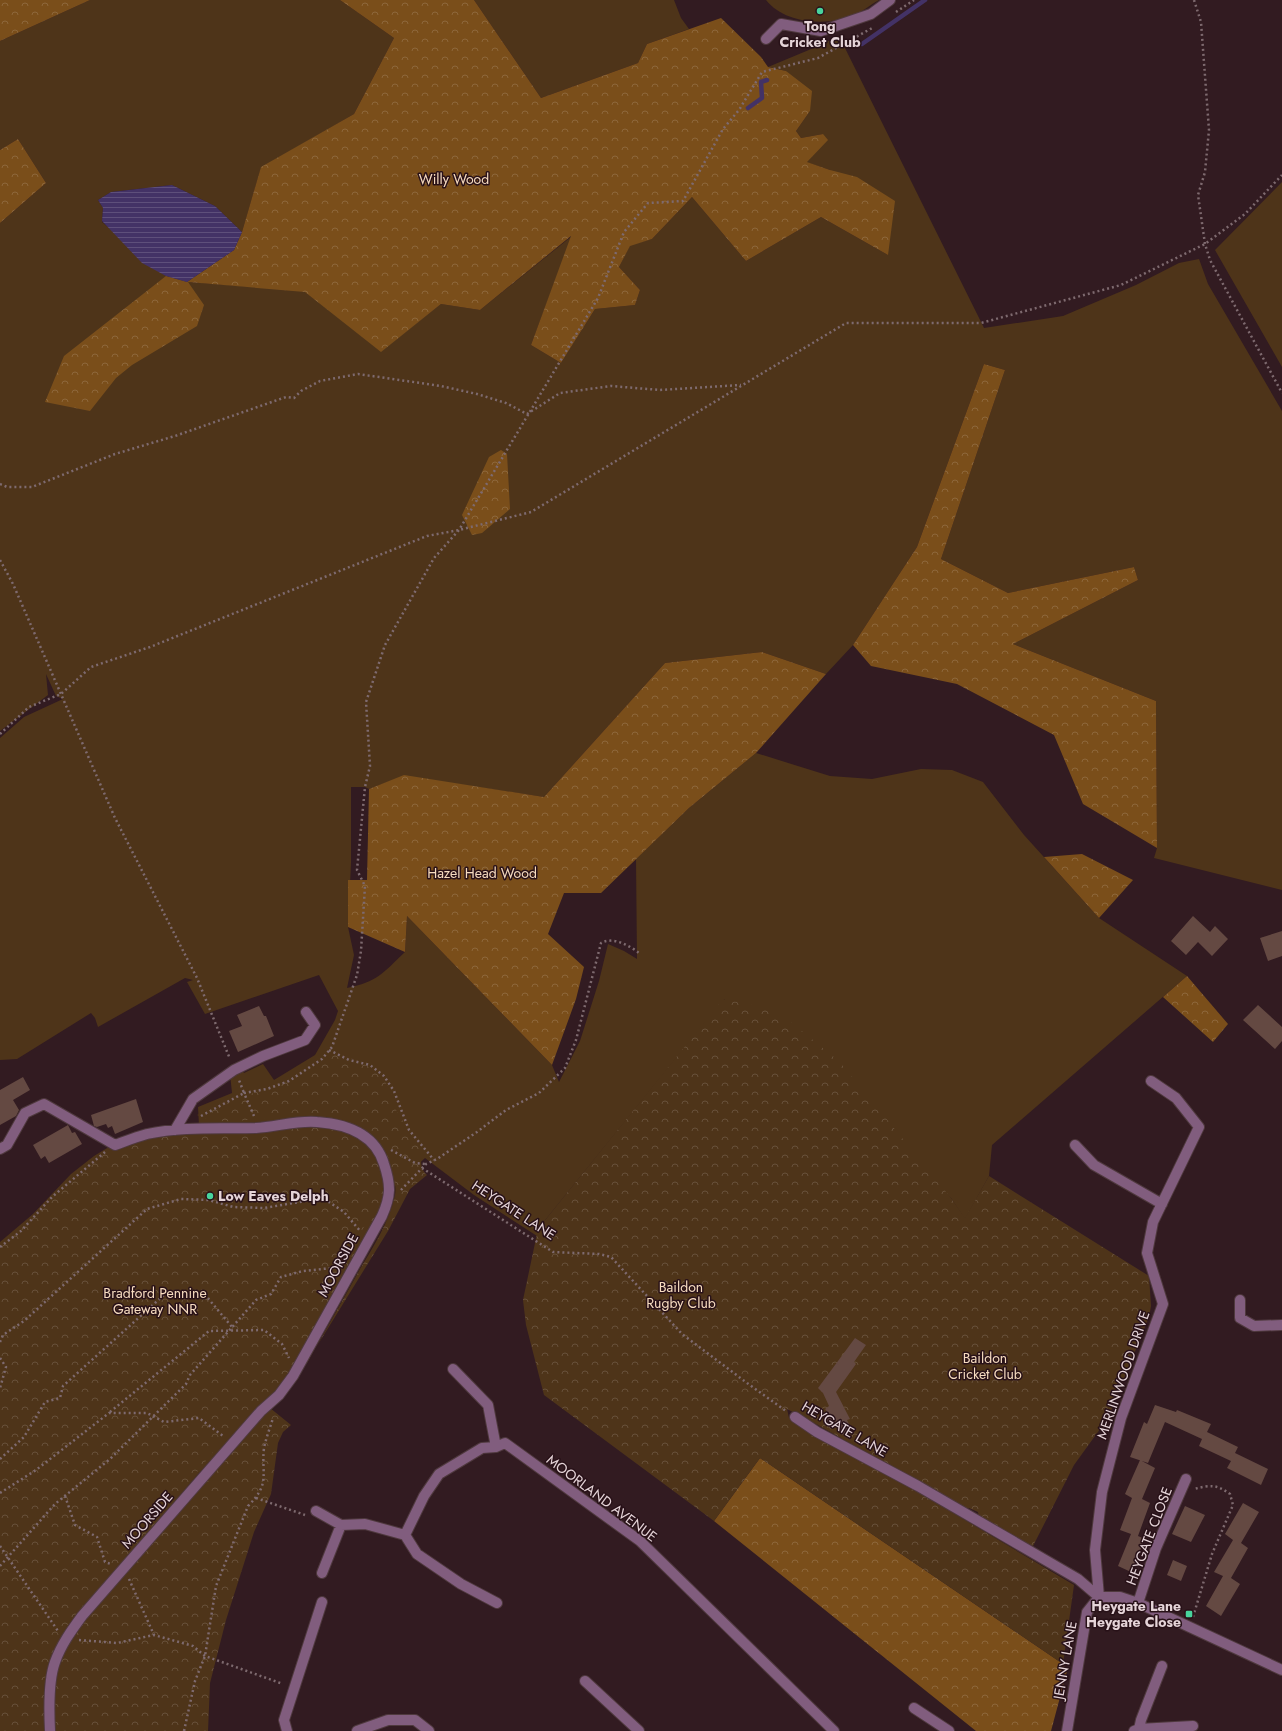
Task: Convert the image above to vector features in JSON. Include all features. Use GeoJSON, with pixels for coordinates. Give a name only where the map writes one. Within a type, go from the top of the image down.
{"type":"FeatureCollection","features":[{"type":"Feature","properties":{"kind":"street"},"geometry":{"type":"LineString","coordinates":[[766,38],[781,24],[821,31],[871,14],[890,0]]}},
{"type":"Feature","properties":{"kind":"street"},"geometry":{"type":"LineString","coordinates":[[175,1130],[193,1100],[234,1070],[263,1056],[305,1040],[315,1025],[306,1012]]}},
{"type":"Feature","properties":{"kind":"street","name":"MERLINWOOD DRIVE"},"geometry":{"type":"LineString","coordinates":[[1099,1598],[1095,1550],[1102,1492],[1121,1418],[1163,1304],[1147,1252],[1153,1222],[1199,1127],[1176,1098],[1151,1081]]}},
{"type":"Feature","properties":{"kind":"street"},"geometry":{"type":"LineString","coordinates":[[0,1149],[6,1145],[25,1113],[44,1104],[115,1145]]}},
{"type":"Feature","properties":{"kind":"street","name":"MOORSIDE"},"geometry":{"type":"LineString","coordinates":[[50,1731],[49,1702],[54,1663],[68,1636],[82,1616],[232,1444],[261,1411],[279,1396],[288,1384],[301,1363],[388,1203],[390,1190],[382,1156],[375,1145],[366,1136],[343,1126],[316,1122],[258,1128],[175,1130],[146,1134],[115,1145]]}},
{"type":"Feature","properties":{"kind":"street"},"geometry":{"type":"LineString","coordinates":[[1075,1145],[1094,1165],[1162,1204]]}},
{"type":"Feature","properties":{"kind":"street"},"geometry":{"type":"LineString","coordinates":[[1240,1300],[1240,1318],[1254,1326],[1282,1325]]}},
{"type":"Feature","properties":{"kind":"street"},"geometry":{"type":"LineString","coordinates":[[452,1369],[488,1405],[496,1447]]}},
{"type":"Feature","properties":{"kind":"street","name":"HEYGATE LANE"},"geometry":{"type":"LineString","coordinates":[[795,1417],[817,1432],[918,1486],[1078,1579],[1099,1598]]}},
{"type":"Feature","properties":{"kind":"street","name":"MOORLAND AVENUE"},"geometry":{"type":"LineString","coordinates":[[405,1536],[424,1496],[439,1474],[482,1448],[496,1447],[505,1443],[640,1541],[834,1731]]}},
{"type":"Feature","properties":{"kind":"street","name":"HEYGATE CLOSE"},"geometry":{"type":"LineString","coordinates":[[1138,1603],[1156,1548],[1186,1479]]}},
{"type":"Feature","properties":{"kind":"street"},"geometry":{"type":"LineString","coordinates":[[316,1511],[341,1526],[365,1524],[405,1536],[417,1554],[461,1584],[497,1603]]}},
{"type":"Feature","properties":{"kind":"street"},"geometry":{"type":"LineString","coordinates":[[322,1573],[341,1526]]}},
{"type":"Feature","properties":{"kind":"street"},"geometry":{"type":"LineString","coordinates":[[1099,1598],[1120,1597],[1138,1603],[1282,1670]]}},
{"type":"Feature","properties":{"kind":"street","name":"JENNY LANE"},"geometry":{"type":"LineString","coordinates":[[1069,1731],[1087,1612],[1099,1598]]}},
{"type":"Feature","properties":{"kind":"street"},"geometry":{"type":"LineString","coordinates":[[287,1731],[284,1720],[322,1602]]}},
{"type":"Feature","properties":{"kind":"street"},"geometry":{"type":"LineString","coordinates":[[1162,1666],[1137,1730],[1193,1726]]}},
{"type":"Feature","properties":{"kind":"street"},"geometry":{"type":"LineString","coordinates":[[586,1681],[639,1731]]}},
{"type":"Feature","properties":{"kind":"street"},"geometry":{"type":"LineString","coordinates":[[914,1708],[948,1731]]}},
{"type":"Feature","properties":{"kind":"street"},"geometry":{"type":"LineString","coordinates":[[357,1731],[388,1720],[415,1720],[429,1731]]}},
{"type":"Feature","properties":{"kind":"path"},"geometry":{"type":"LineString","coordinates":[[1194,0],[1201,22],[1209,130],[1205,172],[1198,195],[1205,244],[1210,260],[1282,393]]}},
{"type":"Feature","properties":{"kind":"path"},"geometry":{"type":"LineString","coordinates":[[196,1119],[244,1094],[267,1089],[289,1081],[322,1059],[330,1050],[358,976],[365,886],[357,870],[365,787],[370,766],[366,702],[385,645],[434,558],[459,530],[527,414],[598,298],[624,232],[648,203],[683,201],[724,129],[739,110],[762,72],[818,58],[872,28]]}},
{"type":"Feature","properties":{"kind":"path"},"geometry":{"type":"LineString","coordinates":[[0,734],[29,708],[61,694],[91,667],[150,647],[427,536],[459,530],[531,512],[846,323],[981,323],[1121,285],[1205,244],[1245,214],[1282,176]]}},
{"type":"Feature","properties":{"kind":"path"},"geometry":{"type":"LineString","coordinates":[[0,484],[7,487],[32,487],[115,454],[175,436],[286,397],[294,398],[301,391],[320,381],[358,374],[441,386],[477,394],[506,403],[527,414]]}},
{"type":"Feature","properties":{"kind":"path"},"geometry":{"type":"LineString","coordinates":[[527,414],[560,393],[611,386],[660,390],[743,385]]}},
{"type":"Feature","properties":{"kind":"path"},"geometry":{"type":"LineString","coordinates":[[0,560],[13,584],[115,818],[197,978],[258,1128]]}},
{"type":"Feature","properties":{"kind":"path"},"geometry":{"type":"LineString","coordinates":[[388,1203],[426,1164],[477,1132],[506,1110],[539,1093],[565,1068],[576,1040],[601,943],[605,941],[619,942],[629,946],[639,953]]}},
{"type":"Feature","properties":{"kind":"path"},"geometry":{"type":"LineString","coordinates":[[330,1050],[349,1060],[370,1065],[384,1076],[394,1091],[409,1130],[434,1160]]}},
{"type":"Feature","properties":{"kind":"path"},"geometry":{"type":"LineString","coordinates":[[0,1247],[21,1231],[52,1196],[89,1164],[115,1145]]}},
{"type":"Feature","properties":{"kind":"path"},"geometry":{"type":"LineString","coordinates":[[387,1148],[415,1164],[426,1164]]}},
{"type":"Feature","properties":{"kind":"path","name":"HEYGATE LANE"},"geometry":{"type":"LineString","coordinates":[[422,1168],[553,1252],[599,1254],[611,1258],[682,1334],[747,1384],[795,1417]]}},
{"type":"Feature","properties":{"kind":"path"},"geometry":{"type":"LineString","coordinates":[[0,1342],[3,1335],[24,1321],[148,1208],[181,1199],[209,1200],[233,1207],[264,1208],[323,1198],[344,1212],[367,1240]]}},
{"type":"Feature","properties":{"kind":"path"},"geometry":{"type":"LineString","coordinates":[[0,1566],[55,1504],[110,1459],[186,1384],[190,1375],[256,1300],[270,1294],[281,1276],[302,1271],[332,1268],[344,1261]]}},
{"type":"Feature","properties":{"kind":"path"},"geometry":{"type":"LineString","coordinates":[[0,1459],[24,1437],[45,1402],[60,1398],[64,1386],[165,1294],[202,1291],[232,1327]]}},
{"type":"Feature","properties":{"kind":"path"},"geometry":{"type":"LineString","coordinates":[[0,1493],[36,1470],[109,1413],[209,1331],[264,1330],[282,1344],[289,1358],[288,1384]]}},
{"type":"Feature","properties":{"kind":"path"},"geometry":{"type":"LineString","coordinates":[[0,1358],[6,1367],[0,1388]]}},
{"type":"Feature","properties":{"kind":"path"},"geometry":{"type":"LineString","coordinates":[[184,1731],[195,1681],[205,1656],[216,1586],[248,1506],[256,1498],[264,1480],[264,1448],[279,1396]]}},
{"type":"Feature","properties":{"kind":"path"},"geometry":{"type":"LineString","coordinates":[[109,1413],[147,1413],[164,1422],[199,1418],[232,1444]]}},
{"type":"Feature","properties":{"kind":"path"},"geometry":{"type":"LineString","coordinates":[[1180,1492],[1205,1486],[1219,1486],[1230,1494],[1233,1505],[1212,1554],[1190,1627]]}},
{"type":"Feature","properties":{"kind":"path"},"geometry":{"type":"LineString","coordinates":[[65,1496],[75,1525],[97,1537],[105,1562],[124,1568],[154,1635]]}},
{"type":"Feature","properties":{"kind":"path"},"geometry":{"type":"LineString","coordinates":[[256,1498],[305,1515],[316,1511]]}},
{"type":"Feature","properties":{"kind":"path"},"geometry":{"type":"LineString","coordinates":[[0,1546],[57,1630],[68,1636],[83,1641],[117,1643],[154,1635],[192,1646],[205,1656],[295,1688]]}},
{"type":"Feature","properties":{"kind":"green space"},"geometry":{"type":"Polygon","coordinates":[[[0,0],[90,0],[0,41],[0,0]]]}},
{"type":"Feature","properties":{"kind":"green space"},"geometry":{"type":"Polygon","coordinates":[[[90,0],[340,0],[394,38],[354,114],[261,168],[242,232],[215,206],[172,185],[111,192],[98,200],[103,208],[102,222],[166,276],[189,282],[305,291],[381,351],[441,304],[480,310],[572,236],[531,345],[561,363],[595,309],[635,305],[640,290],[619,267],[630,245],[652,239],[692,197],[746,261],[821,217],[888,255],[830,170],[806,162],[823,134],[801,138],[796,131],[810,111],[786,71],[768,67],[839,36],[984,328],[1063,316],[1136,285],[1179,263],[1199,259],[1208,284],[1282,411],[1282,890],[1154,858],[1157,848],[1156,701],[1013,644],[1138,580],[1134,567],[1008,593],[941,559],[1005,370],[984,364],[917,547],[853,645],[826,674],[762,652],[665,663],[544,797],[404,776],[369,789],[365,787],[351,787],[351,863],[348,927],[354,955],[347,988],[373,980],[391,966],[405,952],[407,916],[552,1065],[559,1082],[580,1041],[599,981],[608,944],[637,959],[636,859],[689,808],[756,753],[830,776],[872,779],[921,769],[952,770],[983,782],[1024,835],[1099,918],[1187,976],[992,1145],[989,1176],[965,1219],[951,1198],[724,999],[538,1229],[537,1236],[474,1195],[425,1158],[393,1188],[391,1207],[307,1363],[296,1361],[282,1384],[198,1474],[101,1588],[60,1641],[44,1685],[0,1731],[0,1242],[33,1214],[71,1174],[94,1156],[122,1139],[199,1126],[198,1107],[232,1093],[230,1074],[242,1069],[244,1073],[263,1064],[274,1080],[315,1055],[335,1020],[338,1011],[319,975],[205,1014],[187,982],[193,980],[185,978],[98,1027],[95,1018],[91,1013],[17,1059],[0,1060],[0,738],[24,717],[63,699],[56,696],[46,674],[48,695],[0,731],[0,223],[46,183],[18,139],[0,150],[0,41],[90,0]]]}},
{"type":"Feature","properties":{"kind":"green space","name":"Willy Wood"},"geometry":{"type":"Polygon","coordinates":[[[340,0],[474,0],[541,98],[638,63],[647,44],[721,18],[761,57],[768,67],[786,71],[812,91],[810,111],[796,131],[801,138],[823,134],[828,140],[807,162],[857,177],[895,201],[888,255],[821,217],[746,261],[692,197],[652,239],[630,246],[619,267],[640,290],[635,305],[595,309],[561,363],[531,345],[571,236],[480,310],[441,304],[381,352],[305,292],[188,282],[204,305],[197,326],[132,365],[116,378],[90,411],[45,402],[64,356],[166,276],[187,282],[234,250],[242,232],[261,167],[354,114],[394,38],[340,0]]]}},
{"type":"Feature","properties":{"kind":"green space"},"geometry":{"type":"Polygon","coordinates":[[[474,0],[674,0],[681,18],[689,29],[647,44],[638,63],[541,98],[474,0]]]}},
{"type":"Feature","properties":{"kind":"green space","name":"Tong Cricket Club"},"geometry":{"type":"Polygon","coordinates":[[[766,0],[879,0],[852,16],[842,19],[818,22],[806,21],[784,14],[774,8],[766,0]]]}},
{"type":"Feature","properties":{"kind":"green space"},"geometry":{"type":"Polygon","coordinates":[[[18,139],[46,183],[0,223],[0,150],[18,139]]]}},
{"type":"Feature","properties":{"kind":"green space"},"geometry":{"type":"Polygon","coordinates":[[[1282,182],[1282,367],[1215,250],[1282,182]]]}},
{"type":"Feature","properties":{"kind":"green space"},"geometry":{"type":"Polygon","coordinates":[[[984,364],[1005,370],[941,559],[1008,593],[1134,567],[1138,580],[1013,644],[1156,701],[1157,848],[1083,804],[1054,735],[957,684],[871,666],[853,645],[917,547],[984,364]]]}},
{"type":"Feature","properties":{"kind":"green space"},"geometry":{"type":"Polygon","coordinates":[[[501,450],[507,454],[510,509],[482,533],[472,535],[462,515],[489,457],[501,450]]]}},
{"type":"Feature","properties":{"kind":"green space","name":"Hazel Head Wood"},"geometry":{"type":"Polygon","coordinates":[[[762,652],[826,674],[756,753],[689,808],[601,893],[564,893],[548,934],[584,967],[576,999],[552,1065],[407,916],[405,952],[348,927],[348,880],[367,880],[369,789],[404,775],[544,797],[665,663],[762,652]]]}},
{"type":"Feature","properties":{"kind":"green space"},"geometry":{"type":"Polygon","coordinates":[[[1082,854],[1133,880],[1099,918],[1044,857],[1082,854]]]}},
{"type":"Feature","properties":{"kind":"green space"},"geometry":{"type":"Polygon","coordinates":[[[1187,976],[1228,1024],[1213,1042],[1163,997],[1187,976]]]}},
{"type":"Feature","properties":{"kind":"green space"},"geometry":{"type":"Polygon","coordinates":[[[723,999],[776,1010],[840,1062],[951,1198],[965,1218],[989,1176],[1149,1276],[1151,1306],[1149,1317],[1108,1418],[1074,1465],[1031,1550],[979,1518],[978,1512],[969,1508],[965,1509],[818,1425],[787,1409],[789,1418],[871,1464],[1074,1585],[1063,1664],[760,1458],[714,1521],[544,1395],[526,1325],[523,1300],[538,1229],[723,999]]]}},
{"type":"Feature","properties":{"kind":"green space"},"geometry":{"type":"Polygon","coordinates":[[[334,1051],[366,1065],[379,1075],[385,1082],[390,1090],[393,1104],[417,1141],[421,1154],[421,1165],[427,1175],[410,1189],[388,1231],[317,1346],[376,1243],[389,1215],[395,1195],[395,1181],[386,1152],[374,1133],[367,1127],[358,1122],[338,1116],[296,1115],[220,1121],[197,1115],[294,1077],[320,1064],[334,1051]]]}},
{"type":"Feature","properties":{"kind":"green space","name":"Bradford Pennine Gateway NNR"},"geometry":{"type":"Polygon","coordinates":[[[312,1120],[361,1134],[382,1162],[385,1195],[373,1224],[365,1225],[359,1236],[363,1242],[300,1356],[277,1387],[218,1446],[143,1539],[93,1594],[60,1634],[46,1675],[44,1690],[46,1731],[0,1731],[0,1246],[3,1245],[69,1178],[96,1157],[137,1135],[202,1126],[312,1120]]]}},
{"type":"Feature","properties":{"kind":"green space"},"geometry":{"type":"Polygon","coordinates":[[[270,1408],[291,1425],[283,1432],[278,1443],[271,1494],[254,1532],[226,1620],[210,1683],[208,1731],[53,1731],[52,1683],[66,1642],[270,1408]]]}},
{"type":"Feature","properties":{"kind":"green space"},"geometry":{"type":"Polygon","coordinates":[[[760,1458],[1063,1664],[1067,1671],[1051,1731],[976,1731],[714,1521],[760,1458]]]}},
{"type":"Feature","properties":{"kind":"shaded area"},"geometry":{"type":"Polygon","coordinates":[[[172,185],[215,206],[242,232],[234,250],[187,282],[166,276],[142,263],[102,221],[103,208],[98,200],[111,192],[172,185]]]}},
{"type":"Feature","properties":{"kind":"building"},"geometry":{"type":"Polygon","coordinates":[[[1193,916],[1210,932],[1215,926],[1228,939],[1212,956],[1198,942],[1186,955],[1171,941],[1193,916]]]}},
{"type":"Feature","properties":{"kind":"building"},"geometry":{"type":"Polygon","coordinates":[[[1282,931],[1282,956],[1268,961],[1260,938],[1282,931]]]}},
{"type":"Feature","properties":{"kind":"building"},"geometry":{"type":"Polygon","coordinates":[[[1258,1005],[1282,1027],[1282,1041],[1275,1049],[1243,1020],[1258,1005]]]}},
{"type":"Feature","properties":{"kind":"building"},"geometry":{"type":"Polygon","coordinates":[[[259,1006],[264,1016],[266,1016],[274,1036],[238,1052],[229,1031],[242,1026],[237,1015],[259,1006]]]}},
{"type":"Feature","properties":{"kind":"building"},"geometry":{"type":"Polygon","coordinates":[[[23,1077],[30,1090],[13,1100],[19,1110],[16,1116],[0,1125],[0,1090],[23,1077]]]}},
{"type":"Feature","properties":{"kind":"building"},"geometry":{"type":"Polygon","coordinates":[[[136,1099],[143,1122],[115,1134],[112,1126],[108,1128],[106,1124],[97,1127],[94,1126],[91,1115],[136,1099]]]}},
{"type":"Feature","properties":{"kind":"building"},"geometry":{"type":"Polygon","coordinates":[[[68,1125],[72,1133],[75,1132],[82,1144],[49,1163],[45,1156],[41,1159],[33,1145],[68,1125]]]}},
{"type":"Feature","properties":{"kind":"building"},"geometry":{"type":"Polygon","coordinates":[[[855,1338],[866,1345],[854,1362],[856,1364],[836,1392],[850,1419],[847,1420],[852,1430],[842,1435],[837,1425],[830,1429],[824,1418],[829,1414],[825,1409],[829,1406],[823,1393],[818,1388],[855,1338]]]}},
{"type":"Feature","properties":{"kind":"building"},"geometry":{"type":"Polygon","coordinates":[[[1155,1405],[1176,1412],[1177,1410],[1211,1424],[1207,1432],[1238,1447],[1235,1453],[1268,1469],[1261,1485],[1227,1468],[1231,1461],[1199,1446],[1202,1439],[1165,1422],[1148,1463],[1130,1457],[1144,1422],[1147,1424],[1155,1405]]]}},
{"type":"Feature","properties":{"kind":"building"},"geometry":{"type":"Polygon","coordinates":[[[1140,1460],[1155,1468],[1142,1499],[1150,1503],[1138,1536],[1145,1539],[1131,1572],[1118,1566],[1131,1534],[1120,1530],[1132,1498],[1125,1494],[1140,1460]]]}},
{"type":"Feature","properties":{"kind":"building"},"geometry":{"type":"Polygon","coordinates":[[[1243,1503],[1259,1512],[1241,1543],[1248,1548],[1231,1578],[1240,1584],[1221,1616],[1206,1606],[1223,1576],[1214,1572],[1233,1540],[1225,1534],[1243,1503]]]}},
{"type":"Feature","properties":{"kind":"building"},"geometry":{"type":"Polygon","coordinates":[[[1185,1506],[1205,1515],[1191,1542],[1172,1534],[1185,1506]]]}},
{"type":"Feature","properties":{"kind":"building"},"geometry":{"type":"Polygon","coordinates":[[[1173,1560],[1187,1566],[1181,1581],[1167,1575],[1173,1560]]]}},
{"type":"Feature","properties":{"kind":"waterway"},"geometry":{"type":"LineString","coordinates":[[862,44],[925,0]]}},
{"type":"Feature","properties":{"kind":"waterway"},"geometry":{"type":"LineString","coordinates":[[748,108],[762,98],[761,82],[767,80]]}},
{"type":"Feature","properties":{"kind":"place","name":"Tong Cricket Club"},"geometry":{"type":"Point","coordinates":[820,11]}},
{"type":"Feature","properties":{"kind":"place","name":"Low Eaves Delph"},"geometry":{"type":"Point","coordinates":[210,1196]}},
{"type":"Feature","properties":{"kind":"place","name":"Heygate Lane Heygate Close"},"geometry":{"type":"Point","coordinates":[1189,1614]}},
{"type":"Feature","properties":{"kind":"park label","name":"Baildon Rugby Club"},"geometry":{"type":"Point","coordinates":[681,1296]}},
{"type":"Feature","properties":{"kind":"park label","name":"Baildon Cricket Club"},"geometry":{"type":"Point","coordinates":[985,1366]}}]}
